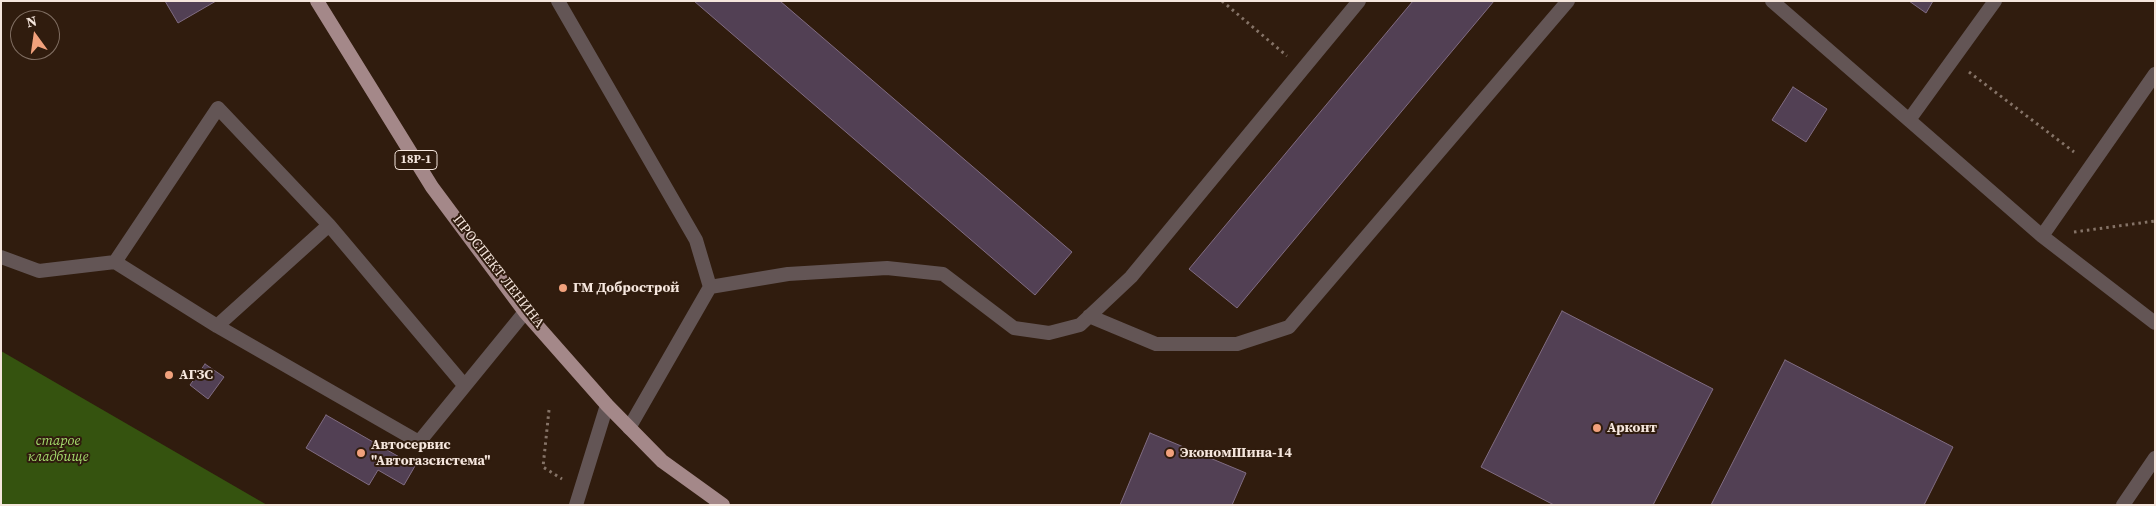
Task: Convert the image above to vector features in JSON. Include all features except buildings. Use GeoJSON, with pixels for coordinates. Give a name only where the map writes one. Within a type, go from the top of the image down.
{"type":"FeatureCollection","features":[{"type":"Feature","properties":{"kind":"main road","name":"ПРОСПЕКТ ЛЕНИНА"},"geometry":{"type":"LineString","coordinates":[[318,1],[432,187],[525,312],[629,428],[662,461],[723,505]]}},
{"type":"Feature","properties":{"kind":"street"},"geometry":{"type":"LineString","coordinates":[[558,1],[696,240],[710,287],[629,428]]}},
{"type":"Feature","properties":{"kind":"street"},"geometry":{"type":"LineString","coordinates":[[710,287],[788,274],[887,268],[943,274],[1014,328],[1049,333],[1080,325],[1130,277],[1359,1]]}},
{"type":"Feature","properties":{"kind":"street"},"geometry":{"type":"LineString","coordinates":[[1089,316],[1156,344],[1237,344],[1290,327],[1568,1]]}},
{"type":"Feature","properties":{"kind":"street"},"geometry":{"type":"LineString","coordinates":[[1772,1],[2042,236],[2155,323]]}},
{"type":"Feature","properties":{"kind":"street"},"geometry":{"type":"LineString","coordinates":[[1909,120],[1995,1]]}},
{"type":"Feature","properties":{"kind":"street"},"geometry":{"type":"LineString","coordinates":[[2042,236],[2155,74]]}},
{"type":"Feature","properties":{"kind":"street"},"geometry":{"type":"LineString","coordinates":[[115,262],[218,108],[329,225],[464,385]]}},
{"type":"Feature","properties":{"kind":"street"},"geometry":{"type":"LineString","coordinates":[[217,326],[329,225]]}},
{"type":"Feature","properties":{"kind":"street"},"geometry":{"type":"LineString","coordinates":[[1,257],[39,271],[115,262],[217,326],[419,442],[525,312]]}},
{"type":"Feature","properties":{"kind":"street"},"geometry":{"type":"LineString","coordinates":[[576,505],[607,404]]}},
{"type":"Feature","properties":{"kind":"street"},"geometry":{"type":"LineString","coordinates":[[2124,505],[2155,458]]}},
{"type":"Feature","properties":{"kind":"path"},"geometry":{"type":"LineString","coordinates":[[1222,1],[1303,69]]}},
{"type":"Feature","properties":{"kind":"path"},"geometry":{"type":"LineString","coordinates":[[1953,60],[2091,165]]}},
{"type":"Feature","properties":{"kind":"path"},"geometry":{"type":"LineString","coordinates":[[2042,236],[2155,221]]}},
{"type":"Feature","properties":{"kind":"path"},"geometry":{"type":"LineString","coordinates":[[549,410],[543,467],[580,490]]}},
{"type":"Feature","properties":{"kind":"green space","name":"старое кладбище"},"geometry":{"type":"Polygon","coordinates":[[[1,351],[267,505],[1,505],[1,351]]]}},
{"type":"Feature","properties":{"kind":"place","name":"ГМ Добрострой"},"geometry":{"type":"Point","coordinates":[563,288]}},
{"type":"Feature","properties":{"kind":"place","name":"АГЗС"},"geometry":{"type":"Point","coordinates":[169,375]}},
{"type":"Feature","properties":{"kind":"place","name":"Арконт"},"geometry":{"type":"Point","coordinates":[1597,428]}},
{"type":"Feature","properties":{"kind":"place","name":"Автосервис \"Автогазсистема\""},"geometry":{"type":"Point","coordinates":[361,453]}},
{"type":"Feature","properties":{"kind":"place","name":"ЭкономШина-14"},"geometry":{"type":"Point","coordinates":[1170,453]}}]}
